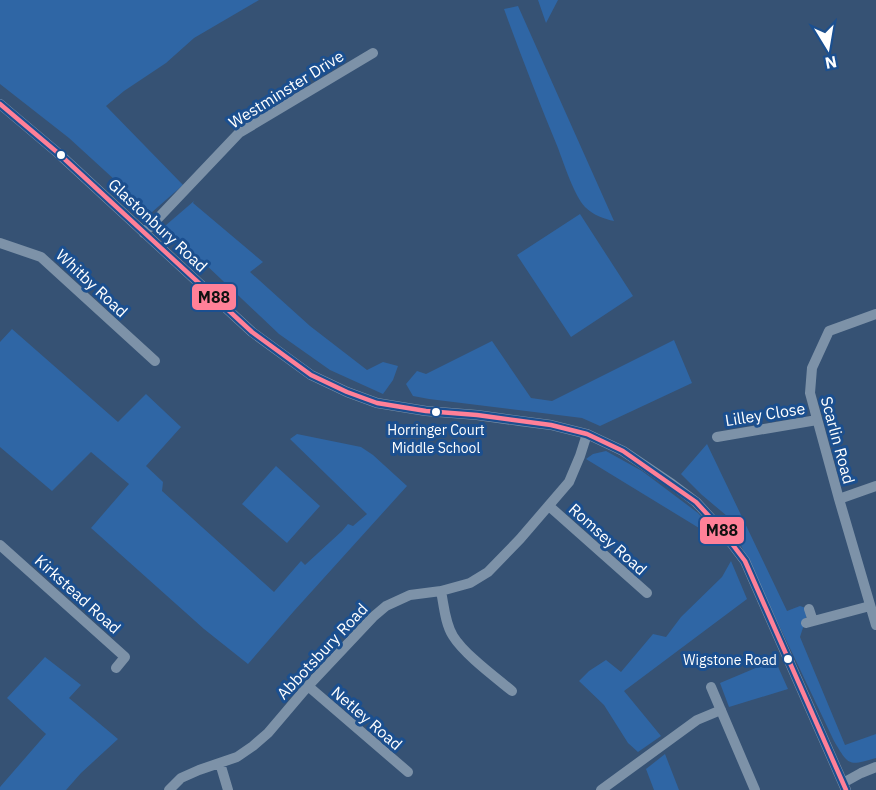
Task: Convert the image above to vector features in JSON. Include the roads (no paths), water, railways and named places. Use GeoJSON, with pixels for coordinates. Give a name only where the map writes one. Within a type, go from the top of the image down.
{"type":"FeatureCollection","features":[{"type":"Feature","properties":{"kind":"street","name":"Westminster Drive"},"geometry":{"type":"LineString","coordinates":[[144,233],[238,133],[374,53]]}},
{"type":"Feature","properties":{"kind":"street","name":"Glastonbury Road"},"geometry":{"type":"LineString","coordinates":[[0,104],[58,153],[252,332],[311,375],[346,392],[386,405],[551,425],[586,434],[623,451],[696,502],[720,528],[745,561],[844,786]]}},
{"type":"Feature","properties":{"kind":"street","name":"Whitby Road"},"geometry":{"type":"LineString","coordinates":[[0,243],[41,257],[155,361]]}},
{"type":"Feature","properties":{"kind":"street","name":"Scarlin Road"},"geometry":{"type":"LineString","coordinates":[[876,314],[829,331],[812,368],[810,393],[876,625]]}},
{"type":"Feature","properties":{"kind":"street","name":"Lilley Close"},"geometry":{"type":"LineString","coordinates":[[717,437],[817,420]]}},
{"type":"Feature","properties":{"kind":"street","name":"Abbotsbury Road"},"geometry":{"type":"LineString","coordinates":[[169,790],[181,778],[237,757],[268,733],[308,686],[386,606],[410,595],[441,591],[470,583],[488,572],[569,482],[586,434]]}},
{"type":"Feature","properties":{"kind":"street"},"geometry":{"type":"LineString","coordinates":[[839,499],[876,486]]}},
{"type":"Feature","properties":{"kind":"street","name":"Romsey Road"},"geometry":{"type":"LineString","coordinates":[[549,506],[647,593]]}},
{"type":"Feature","properties":{"kind":"street","name":"Kirkstead Road"},"geometry":{"type":"LineString","coordinates":[[0,545],[125,657],[116,668]]}},
{"type":"Feature","properties":{"kind":"street"},"geometry":{"type":"LineString","coordinates":[[441,591],[446,620],[453,636],[464,649],[512,691]]}},
{"type":"Feature","properties":{"kind":"street"},"geometry":{"type":"LineString","coordinates":[[809,609],[809,622],[870,606]]}},
{"type":"Feature","properties":{"kind":"street","name":"Netley Road"},"geometry":{"type":"LineString","coordinates":[[308,686],[408,772]]}},
{"type":"Feature","properties":{"kind":"street"},"geometry":{"type":"LineString","coordinates":[[711,687],[755,790]]}},
{"type":"Feature","properties":{"kind":"street"},"geometry":{"type":"LineString","coordinates":[[601,790],[697,720],[721,710]]}},
{"type":"Feature","properties":{"kind":"street"},"geometry":{"type":"LineString","coordinates":[[220,763],[228,790]]}},
{"type":"Feature","properties":{"kind":"street"},"geometry":{"type":"LineString","coordinates":[[844,786],[861,773],[876,767]]}},
{"type":"Feature","properties":{"kind":"place","name":"Horringer Court Middle School"},"geometry":{"type":"Point","coordinates":[436,412]}},
{"type":"Feature","properties":{"kind":"place","name":"Wigstone Road"},"geometry":{"type":"Point","coordinates":[788,659]}}]}
